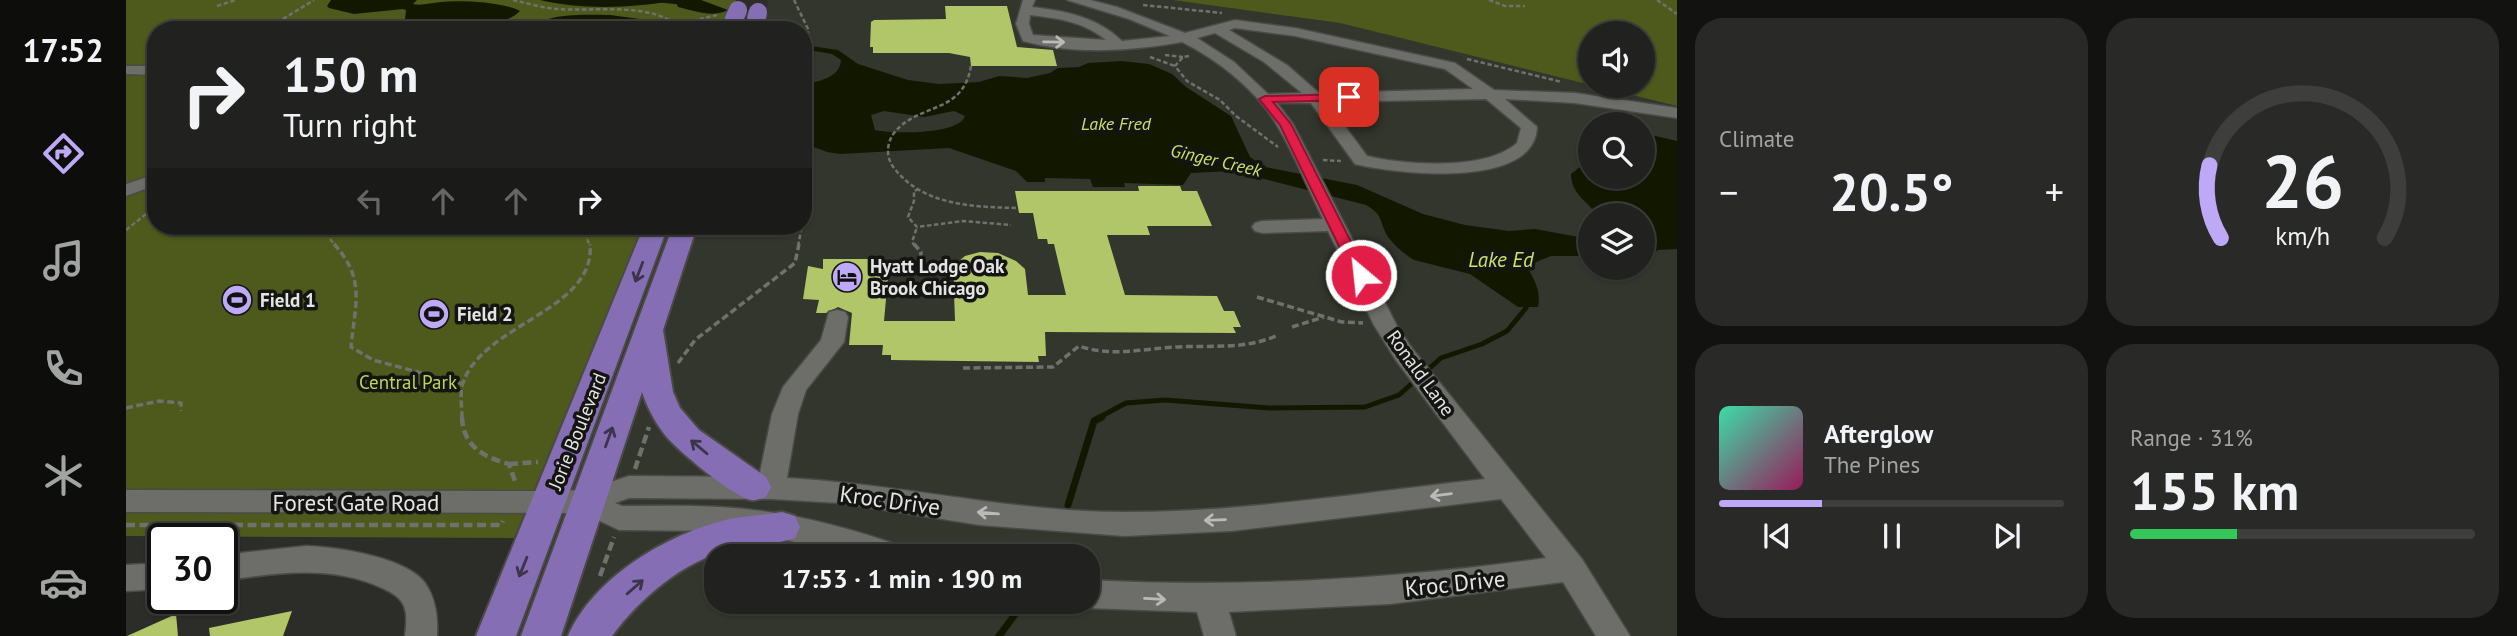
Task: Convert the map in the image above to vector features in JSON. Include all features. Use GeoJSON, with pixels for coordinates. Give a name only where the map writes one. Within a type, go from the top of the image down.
{"type":"FeatureCollection","features":[{"type":"Feature","properties":{"kind":"main road","name":"Jorie Boulevard"},"geometry":{"type":"LineString","coordinates":[[496,636],[653,235]]}},
{"type":"Feature","properties":{"kind":"main road","name":"Jorie Boulevard"},"geometry":{"type":"LineString","coordinates":[[541,636],[586,501],[682,235]]}},
{"type":"Feature","properties":{"kind":"main road"},"geometry":{"type":"LineString","coordinates":[[650,328],[659,397],[666,412],[682,433],[706,454],[763,487]]}},
{"type":"Feature","properties":{"kind":"main road"},"geometry":{"type":"LineString","coordinates":[[588,636],[635,585],[682,552],[727,535],[782,527]]}},
{"type":"Feature","properties":{"kind":"street","name":"Ronald Lane"},"geometry":{"type":"LineString","coordinates":[[1073,0],[1140,19],[1182,38],[1226,63],[1265,99],[1285,124],[1309,163],[1322,200],[1385,325],[1430,391],[1571,568],[1614,636]]}},
{"type":"Feature","properties":{"kind":"street"},"geometry":{"type":"LineString","coordinates":[[1118,45],[1097,27],[1080,19],[1027,5],[1021,20],[1028,38],[1036,41],[1135,46],[1182,38],[1235,24]]}},
{"type":"Feature","properties":{"kind":"street"},"geometry":{"type":"LineString","coordinates":[[1202,20],[1295,32],[1450,66],[1530,127],[1529,139],[1519,151],[1489,162],[1449,168],[1408,167],[1361,160],[1316,98],[1267,58],[1217,29]]}},
{"type":"Feature","properties":{"kind":"street"},"geometry":{"type":"LineString","coordinates":[[126,70],[147,71]]}},
{"type":"Feature","properties":{"kind":"street"},"geometry":{"type":"LineString","coordinates":[[1265,99],[1488,93],[1603,99],[1677,113]]}},
{"type":"Feature","properties":{"kind":"street"},"geometry":{"type":"LineString","coordinates":[[126,190],[147,182]]}},
{"type":"Feature","properties":{"kind":"street"},"geometry":{"type":"LineString","coordinates":[[1262,227],[1335,225]]}},
{"type":"Feature","properties":{"kind":"street"},"geometry":{"type":"LineString","coordinates":[[763,487],[795,387],[832,342],[837,317]]}},
{"type":"Feature","properties":{"kind":"street","name":"Kroc Drive"},"geometry":{"type":"LineString","coordinates":[[586,501],[629,487],[763,487],[840,492],[979,513],[1124,524],[1233,519],[1509,488]]}},
{"type":"Feature","properties":{"kind":"street","name":"Forest Gate Road"},"geometry":{"type":"LineString","coordinates":[[126,501],[586,501]]}},
{"type":"Feature","properties":{"kind":"street"},"geometry":{"type":"LineString","coordinates":[[586,501],[619,518],[721,519],[782,527],[856,544]]}},
{"type":"Feature","properties":{"kind":"street"},"geometry":{"type":"LineString","coordinates":[[238,566],[303,559],[338,560],[370,567],[406,584],[417,596],[423,617],[421,636]]}},
{"type":"Feature","properties":{"kind":"street","name":"Kroc Drive"},"geometry":{"type":"LineString","coordinates":[[1100,595],[1160,599],[1311,597],[1480,582],[1571,568]]}},
{"type":"Feature","properties":{"kind":"street"},"geometry":{"type":"LineString","coordinates":[[126,578],[147,577]]}},
{"type":"Feature","properties":{"kind":"street"},"geometry":{"type":"LineString","coordinates":[[1209,598],[1220,636]]}},
{"type":"Feature","properties":{"kind":"path"},"geometry":{"type":"LineString","coordinates":[[217,6],[236,0]]}},
{"type":"Feature","properties":{"kind":"path"},"geometry":{"type":"LineString","coordinates":[[280,21],[314,0]]}},
{"type":"Feature","properties":{"kind":"path"},"geometry":{"type":"LineString","coordinates":[[513,0],[555,9],[630,11],[671,21]]}},
{"type":"Feature","properties":{"kind":"path"},"geometry":{"type":"LineString","coordinates":[[794,0],[803,21]]}},
{"type":"Feature","properties":{"kind":"path"},"geometry":{"type":"LineString","coordinates":[[1489,0],[1505,6],[1525,6]]}},
{"type":"Feature","properties":{"kind":"path"},"geometry":{"type":"LineString","coordinates":[[1657,0],[1677,14]]}},
{"type":"Feature","properties":{"kind":"path"},"geometry":{"type":"LineString","coordinates":[[696,21],[731,15]]}},
{"type":"Feature","properties":{"kind":"path"},"geometry":{"type":"LineString","coordinates":[[709,21],[731,15]]}},
{"type":"Feature","properties":{"kind":"path"},"geometry":{"type":"LineString","coordinates":[[1192,55],[1141,55],[1175,66],[1187,81],[1220,100],[1236,116],[1285,152]]}},
{"type":"Feature","properties":{"kind":"path"},"geometry":{"type":"LineString","coordinates":[[1175,66],[1183,57]]}},
{"type":"Feature","properties":{"kind":"path"},"geometry":{"type":"LineString","coordinates":[[971,66],[969,82],[957,98],[915,117],[896,130],[887,146],[887,155],[899,175],[919,189],[947,201],[976,207],[1018,208]]}},
{"type":"Feature","properties":{"kind":"path"},"geometry":{"type":"LineString","coordinates":[[1309,163],[1342,161]]}},
{"type":"Feature","properties":{"kind":"path"},"geometry":{"type":"LineString","coordinates":[[917,227],[908,217],[914,201],[914,191],[919,189]]}},
{"type":"Feature","properties":{"kind":"path"},"geometry":{"type":"LineString","coordinates":[[126,230],[147,213]]}},
{"type":"Feature","properties":{"kind":"path"},"geometry":{"type":"LineString","coordinates":[[945,276],[940,271],[920,264],[921,252],[912,242],[912,233],[917,227],[963,221],[1011,225]]}},
{"type":"Feature","properties":{"kind":"path"},"geometry":{"type":"LineString","coordinates":[[332,235],[330,239],[356,276],[359,292],[351,347],[373,360],[463,384]]}},
{"type":"Feature","properties":{"kind":"path"},"geometry":{"type":"LineString","coordinates":[[126,525],[501,525],[516,483],[509,464],[484,457],[474,449],[462,432],[463,384],[485,353],[499,340],[572,290],[581,280],[592,249],[588,235]]}},
{"type":"Feature","properties":{"kind":"path"},"geometry":{"type":"LineString","coordinates":[[1257,297],[1342,322],[1385,325]]}},
{"type":"Feature","properties":{"kind":"path"},"geometry":{"type":"LineString","coordinates":[[1292,327],[1325,317]]}},
{"type":"Feature","properties":{"kind":"path"},"geometry":{"type":"LineString","coordinates":[[963,368],[1039,370],[1053,367],[1079,346],[1092,351],[1121,354],[1175,347],[1247,347],[1261,344],[1276,336]]}},
{"type":"Feature","properties":{"kind":"path"},"geometry":{"type":"LineString","coordinates":[[126,408],[159,401],[181,403],[181,411]]}},
{"type":"Feature","properties":{"kind":"shaded area"},"geometry":{"type":"Polygon","coordinates":[[[769,0],[1172,0],[1340,23],[1578,82],[1578,98],[1645,98],[1677,106],[1677,636],[556,636],[691,235],[812,235],[812,21],[762,21],[769,0]]]}},
{"type":"Feature","properties":{"kind":"green space","name":"Central Park"},"geometry":{"type":"Polygon","coordinates":[[[126,0],[736,0],[727,21],[147,21],[147,235],[639,235],[514,538],[238,537],[238,523],[147,523],[147,536],[126,536],[126,0]]]}},
{"type":"Feature","properties":{"kind":"green space"},"geometry":{"type":"Polygon","coordinates":[[[1172,0],[1677,0],[1677,106],[1644,98],[1655,98],[1655,21],[1578,21],[1578,82],[1340,23],[1172,0]]]}},
{"type":"Feature","properties":{"kind":"water"},"geometry":{"type":"Polygon","coordinates":[[[331,0],[417,0],[413,4],[470,2],[493,4],[520,11],[501,21],[408,21],[405,19],[406,10],[403,9],[354,14],[327,6],[331,0]]]}},
{"type":"Feature","properties":{"kind":"water"},"geometry":{"type":"Polygon","coordinates":[[[540,0],[701,0],[728,10],[704,13],[678,7],[676,2],[672,1],[606,7],[540,0]]]}},
{"type":"Feature","properties":{"kind":"water"},"geometry":{"type":"Polygon","coordinates":[[[580,15],[610,15],[655,21],[543,21],[580,15]]]}},
{"type":"Feature","properties":{"kind":"water","name":"Lake Fred"},"geometry":{"type":"Polygon","coordinates":[[[812,46],[838,50],[858,64],[908,80],[939,84],[979,82],[999,76],[1027,78],[1050,73],[1058,68],[1079,67],[1088,63],[1121,61],[1149,64],[1172,74],[1186,87],[1231,116],[1250,157],[1265,167],[1357,185],[1423,214],[1465,225],[1509,231],[1535,229],[1578,237],[1578,256],[1551,256],[1531,264],[1529,270],[1537,288],[1538,307],[1518,307],[1470,274],[1410,258],[1391,240],[1378,216],[1366,205],[1233,171],[1191,173],[1183,185],[1124,183],[1125,187],[1093,187],[1090,179],[1045,178],[1045,182],[1027,182],[1016,171],[949,148],[840,154],[827,152],[812,146],[812,83],[832,75],[840,66],[841,60],[832,54],[812,51],[812,46]],[[884,111],[871,115],[875,130],[896,132],[939,130],[951,127],[965,116],[954,111],[924,117],[884,111]]]}},
{"type":"Feature","properties":{"kind":"water"},"geometry":{"type":"Polygon","coordinates":[[[1655,136],[1677,141],[1677,249],[1655,252],[1655,203],[1587,203],[1576,192],[1571,174],[1578,168],[1578,189],[1655,189],[1655,136]]]}},
{"type":"Feature","properties":{"kind":"building"},"geometry":{"type":"Polygon","coordinates":[[[945,6],[1007,6],[1017,47],[1053,50],[1057,66],[971,66],[970,57],[949,53],[873,53],[873,47],[870,47],[871,22],[874,20],[946,19],[945,6]]]}},
{"type":"Feature","properties":{"kind":"building","name":"Hyatt Lodge Oak Brook Chicago"},"geometry":{"type":"Polygon","coordinates":[[[1138,186],[1180,186],[1182,191],[1197,191],[1212,226],[1147,226],[1150,235],[1107,235],[1125,295],[1217,296],[1224,311],[1234,311],[1241,327],[1233,327],[1236,333],[1045,332],[1046,356],[1038,356],[1039,362],[891,360],[891,355],[882,355],[883,345],[849,345],[852,313],[838,307],[826,313],[816,313],[819,300],[803,299],[808,266],[823,269],[823,259],[874,259],[873,269],[889,266],[884,321],[955,321],[953,266],[965,256],[980,252],[998,253],[1016,261],[1025,269],[1028,295],[1066,295],[1054,244],[1048,244],[1047,239],[1038,239],[1033,213],[1019,213],[1015,191],[1139,191],[1138,186]]]}},
{"type":"Feature","properties":{"kind":"building"},"geometry":{"type":"Polygon","coordinates":[[[292,611],[283,636],[210,636],[209,628],[292,611]]]}},
{"type":"Feature","properties":{"kind":"building"},"geometry":{"type":"Polygon","coordinates":[[[176,614],[178,636],[127,636],[176,614]]]}},
{"type":"Feature","properties":{"kind":"waterway","name":"Ginger Creek"},"geometry":{"type":"LineString","coordinates":[[653,0],[682,3]]}},
{"type":"Feature","properties":{"kind":"waterway"},"geometry":{"type":"LineString","coordinates":[[1424,373],[1441,358],[1482,344],[1507,331],[1526,308]]}},
{"type":"Feature","properties":{"kind":"waterway"},"geometry":{"type":"LineString","coordinates":[[1098,418],[1126,403],[1165,400],[1269,408],[1365,407],[1399,395],[1417,379]]}},
{"type":"Feature","properties":{"kind":"waterway"},"geometry":{"type":"LineString","coordinates":[[1068,505],[1094,421],[1102,417]]}},
{"type":"Feature","properties":{"kind":"waterway"},"geometry":{"type":"LineString","coordinates":[[999,636],[1015,614]]}},
{"type":"Feature","properties":{"kind":"place","name":"Hyatt Lodge Oak Brook Chicago"},"geometry":{"type":"Point","coordinates":[847,277]}},
{"type":"Feature","properties":{"kind":"place","name":"Field 1"},"geometry":{"type":"Point","coordinates":[237,300]}},
{"type":"Feature","properties":{"kind":"place","name":"Field 2"},"geometry":{"type":"Point","coordinates":[434,314]}},
{"type":"Feature","properties":{"kind":"route"},"geometry":{"type":"LineString","coordinates":[[1349,97],[1265,99],[1285,124],[1361,275]]}},
{"type":"Feature","properties":{"kind":"water label","name":"Lake Ed"},"geometry":{"type":"Point","coordinates":[1501,259]}}]}
